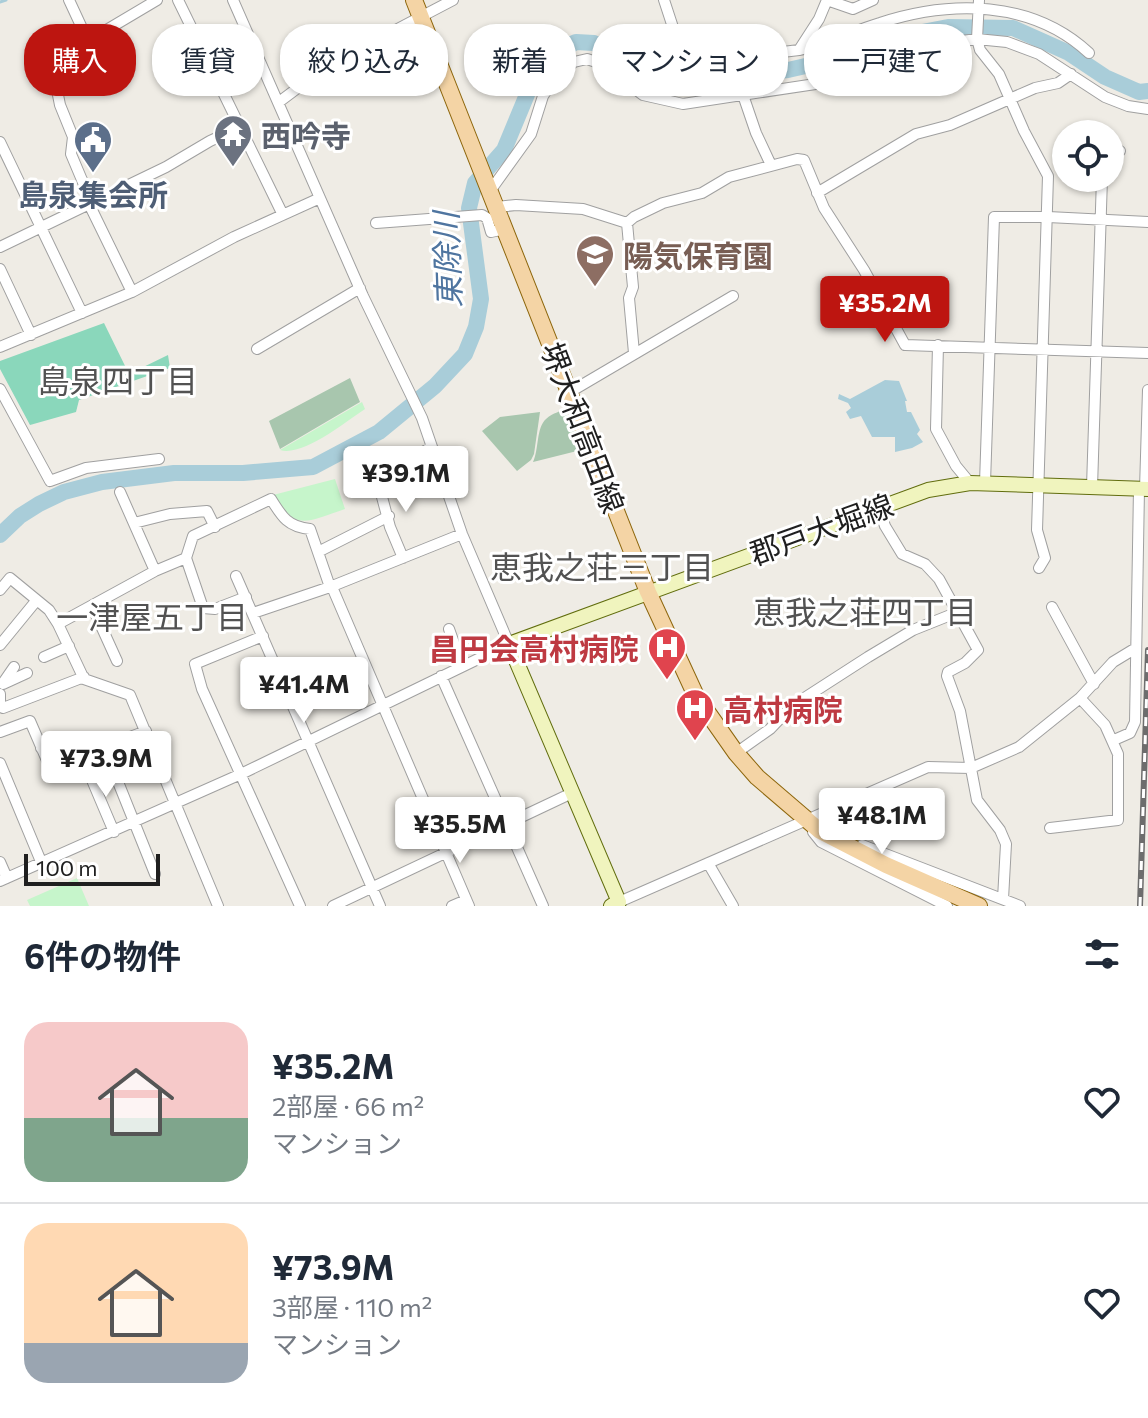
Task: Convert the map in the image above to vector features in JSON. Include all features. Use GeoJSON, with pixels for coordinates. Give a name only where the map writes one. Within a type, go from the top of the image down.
{"type":"FeatureCollection","features":[{"type":"Feature","properties":{"kind":"main road","name":"堺大和高田線"},"geometry":{"type":"LineString","coordinates":[[417,8],[474,150],[489,199],[505,229],[648,592],[677,661],[696,696],[736,753],[805,820],[886,865],[979,906]]}},
{"type":"Feature","properties":{"kind":"main road","name":"郡戸大堀線"},"geometry":{"type":"LineString","coordinates":[[509,644],[928,490],[977,483],[1144,489]]}},
{"type":"Feature","properties":{"kind":"main road"},"geometry":{"type":"LineString","coordinates":[[509,644],[617,905]]}},
{"type":"Feature","properties":{"kind":"street"},"geometry":{"type":"LineString","coordinates":[[69,0],[80,24]]}},
{"type":"Feature","properties":{"kind":"street"},"geometry":{"type":"LineString","coordinates":[[117,24],[157,0]]}},
{"type":"Feature","properties":{"kind":"street"},"geometry":{"type":"LineString","coordinates":[[178,0],[192,23],[282,213]]}},
{"type":"Feature","properties":{"kind":"street"},"geometry":{"type":"LineString","coordinates":[[0,862],[4,880],[241,774],[509,644],[462,534],[422,418],[360,288],[233,0]]}},
{"type":"Feature","properties":{"kind":"street"},"geometry":{"type":"LineString","coordinates":[[279,102],[327,66],[417,8],[453,0]]}},
{"type":"Feature","properties":{"kind":"street"},"geometry":{"type":"LineString","coordinates":[[664,0],[672,24]]}},
{"type":"Feature","properties":{"kind":"street"},"geometry":{"type":"LineString","coordinates":[[799,50],[827,0],[853,9],[873,0]]}},
{"type":"Feature","properties":{"kind":"street"},"geometry":{"type":"LineString","coordinates":[[788,51],[820,46],[897,18],[977,6],[1021,14],[1062,32],[1089,53]]}},
{"type":"Feature","properties":{"kind":"street"},"geometry":{"type":"LineString","coordinates":[[977,6],[980,50],[999,74],[1048,176],[1037,530],[1045,558],[1039,568]]}},
{"type":"Feature","properties":{"kind":"street"},"geometry":{"type":"LineString","coordinates":[[788,88],[822,83],[909,51],[977,39],[1007,42],[1039,54],[1105,97],[1128,106],[1148,109]]}},
{"type":"Feature","properties":{"kind":"street"},"geometry":{"type":"LineString","coordinates":[[376,223],[451,216],[489,199],[531,134],[543,96],[554,79],[574,62],[592,61]]}},
{"type":"Feature","properties":{"kind":"street"},"geometry":{"type":"LineString","coordinates":[[817,193],[916,134],[950,125],[1035,88],[1058,83],[1071,74]]}},
{"type":"Feature","properties":{"kind":"street"},"geometry":{"type":"LineString","coordinates":[[58,96],[73,137],[71,154],[132,292]]}},
{"type":"Feature","properties":{"kind":"street"},"geometry":{"type":"LineString","coordinates":[[647,96],[683,104],[736,96]]}},
{"type":"Feature","properties":{"kind":"street"},"geometry":{"type":"LineString","coordinates":[[743,96],[771,165]]}},
{"type":"Feature","properties":{"kind":"street"},"geometry":{"type":"LineString","coordinates":[[0,247],[166,167],[240,127]]}},
{"type":"Feature","properties":{"kind":"street"},"geometry":{"type":"LineString","coordinates":[[0,142],[82,313]]}},
{"type":"Feature","properties":{"kind":"street"},"geometry":{"type":"LineString","coordinates":[[489,199],[516,205],[583,209],[627,223],[663,203],[702,193],[729,177],[797,159],[804,160],[817,193],[905,345],[1148,353]]}},
{"type":"Feature","properties":{"kind":"street"},"geometry":{"type":"LineString","coordinates":[[1092,487],[1102,192]]}},
{"type":"Feature","properties":{"kind":"street"},"geometry":{"type":"LineString","coordinates":[[0,347],[132,292],[282,213],[320,198]]}},
{"type":"Feature","properties":{"kind":"street"},"geometry":{"type":"LineString","coordinates":[[977,483],[990,347],[994,217],[1148,222]]}},
{"type":"Feature","properties":{"kind":"street"},"geometry":{"type":"LineString","coordinates":[[627,223],[633,287],[629,298],[634,353]]}},
{"type":"Feature","properties":{"kind":"street"},"geometry":{"type":"LineString","coordinates":[[0,269],[31,335]]}},
{"type":"Feature","properties":{"kind":"street"},"geometry":{"type":"LineString","coordinates":[[257,349],[360,288]]}},
{"type":"Feature","properties":{"kind":"street"},"geometry":{"type":"LineString","coordinates":[[570,392],[733,296]]}},
{"type":"Feature","properties":{"kind":"street"},"geometry":{"type":"LineString","coordinates":[[938,345],[936,429],[956,466],[977,483]]}},
{"type":"Feature","properties":{"kind":"street"},"geometry":{"type":"LineString","coordinates":[[0,389],[50,481],[86,468],[159,459]]}},
{"type":"Feature","properties":{"kind":"street"},"geometry":{"type":"LineString","coordinates":[[1114,740],[1130,733],[1135,722],[1148,390]]}},
{"type":"Feature","properties":{"kind":"street"},"geometry":{"type":"LineString","coordinates":[[357,490],[378,482],[431,447]]}},
{"type":"Feature","properties":{"kind":"street"},"geometry":{"type":"LineString","coordinates":[[378,482],[403,558]]}},
{"type":"Feature","properties":{"kind":"street"},"geometry":{"type":"LineString","coordinates":[[120,492],[155,571]]}},
{"type":"Feature","properties":{"kind":"street"},"geometry":{"type":"LineString","coordinates":[[246,597],[215,609],[203,608],[186,558],[193,536],[271,499],[280,514],[295,528],[310,529],[331,587],[467,903],[452,906]]}},
{"type":"Feature","properties":{"kind":"street"},"geometry":{"type":"LineString","coordinates":[[879,508],[885,526],[902,554],[925,564],[948,593],[978,650],[965,663],[948,672],[947,676],[960,711],[977,800],[1000,830],[1006,844],[1003,899]]}},
{"type":"Feature","properties":{"kind":"street"},"geometry":{"type":"LineString","coordinates":[[134,523],[170,514],[207,511],[215,527]]}},
{"type":"Feature","properties":{"kind":"street"},"geometry":{"type":"LineString","coordinates":[[318,552],[389,516]]}},
{"type":"Feature","properties":{"kind":"street"},"geometry":{"type":"LineString","coordinates":[[253,613],[331,587],[462,534]]}},
{"type":"Feature","properties":{"kind":"street"},"geometry":{"type":"LineString","coordinates":[[58,624],[155,571],[186,558]]}},
{"type":"Feature","properties":{"kind":"street"},"geometry":{"type":"LineString","coordinates":[[236,576],[380,906]]}},
{"type":"Feature","properties":{"kind":"street"},"geometry":{"type":"LineString","coordinates":[[0,590],[10,578],[49,610],[84,677]]}},
{"type":"Feature","properties":{"kind":"street"},"geometry":{"type":"LineString","coordinates":[[0,645],[36,601]]}},
{"type":"Feature","properties":{"kind":"street"},"geometry":{"type":"LineString","coordinates":[[92,606],[117,661]]}},
{"type":"Feature","properties":{"kind":"street"},"geometry":{"type":"LineString","coordinates":[[1052,607],[1094,684]]}},
{"type":"Feature","properties":{"kind":"street"},"geometry":{"type":"LineString","coordinates":[[736,753],[770,729],[792,706],[889,644],[913,630],[958,612]]}},
{"type":"Feature","properties":{"kind":"street"},"geometry":{"type":"LineString","coordinates":[[449,629],[462,666]]}},
{"type":"Feature","properties":{"kind":"street"},"geometry":{"type":"LineString","coordinates":[[263,636],[195,664],[202,689],[300,906]]}},
{"type":"Feature","properties":{"kind":"street"},"geometry":{"type":"LineString","coordinates":[[44,657],[69,646]]}},
{"type":"Feature","properties":{"kind":"street"},"geometry":{"type":"LineString","coordinates":[[617,905],[928,767],[971,768],[1030,740],[1080,698],[1113,662],[1136,648]]}},
{"type":"Feature","properties":{"kind":"street"},"geometry":{"type":"LineString","coordinates":[[14,667],[1,688],[2,706],[84,677],[130,695],[218,906]]}},
{"type":"Feature","properties":{"kind":"street"},"geometry":{"type":"LineString","coordinates":[[1,688],[27,673]]}},
{"type":"Feature","properties":{"kind":"street"},"geometry":{"type":"LineString","coordinates":[[441,676],[543,906]]}},
{"type":"Feature","properties":{"kind":"street"},"geometry":{"type":"LineString","coordinates":[[1050,828],[1118,820],[1118,754],[1114,740],[1105,725],[1080,698]]}},
{"type":"Feature","properties":{"kind":"street"},"geometry":{"type":"LineString","coordinates":[[0,732],[30,721],[49,765]]}},
{"type":"Feature","properties":{"kind":"street"},"geometry":{"type":"LineString","coordinates":[[61,763],[146,731]]}},
{"type":"Feature","properties":{"kind":"street"},"geometry":{"type":"LineString","coordinates":[[41,748],[62,740]]}},
{"type":"Feature","properties":{"kind":"street"},"geometry":{"type":"LineString","coordinates":[[110,762],[120,776],[133,823],[155,874]]}},
{"type":"Feature","properties":{"kind":"street"},"geometry":{"type":"LineString","coordinates":[[0,763],[42,864]]}},
{"type":"Feature","properties":{"kind":"street"},"geometry":{"type":"LineString","coordinates":[[89,773],[114,832]]}},
{"type":"Feature","properties":{"kind":"street"},"geometry":{"type":"LineString","coordinates":[[333,906],[572,793]]}},
{"type":"Feature","properties":{"kind":"street"},"geometry":{"type":"LineString","coordinates":[[805,820],[821,842],[947,906]]}},
{"type":"Feature","properties":{"kind":"street"},"geometry":{"type":"LineString","coordinates":[[820,831],[1020,906]]}},
{"type":"Feature","properties":{"kind":"street"},"geometry":{"type":"LineString","coordinates":[[708,863],[733,906]]}},
{"type":"Feature","properties":{"kind":"green space"},"geometry":{"type":"Polygon","coordinates":[[[104,323],[129,374],[168,355],[170,368],[79,400],[76,412],[30,425],[0,369],[0,361],[104,323]]]}},
{"type":"Feature","properties":{"kind":"green space"},"geometry":{"type":"Polygon","coordinates":[[[350,378],[360,402],[280,449],[269,421],[350,378]]]}},
{"type":"Feature","properties":{"kind":"green space"},"geometry":{"type":"Polygon","coordinates":[[[362,402],[365,409],[324,437],[300,448],[280,450],[362,402]]]}},
{"type":"Feature","properties":{"kind":"green space"},"geometry":{"type":"Polygon","coordinates":[[[568,405],[585,449],[533,462],[543,423],[568,405]]]}},
{"type":"Feature","properties":{"kind":"green space"},"geometry":{"type":"Polygon","coordinates":[[[540,412],[534,454],[517,471],[482,431],[500,417],[540,412]]]}},
{"type":"Feature","properties":{"kind":"green space"},"geometry":{"type":"Polygon","coordinates":[[[335,479],[345,509],[312,520],[303,521],[288,515],[273,495],[335,479]]]}},
{"type":"Feature","properties":{"kind":"green space"},"geometry":{"type":"Polygon","coordinates":[[[77,878],[89,906],[30,906],[27,900],[77,878]]]}},
{"type":"Feature","properties":{"kind":"water"},"geometry":{"type":"Polygon","coordinates":[[[885,380],[899,381],[907,401],[907,412],[911,412],[920,430],[917,434],[923,442],[912,448],[895,452],[895,437],[872,437],[861,416],[850,419],[846,412],[851,408],[848,403],[838,399],[839,394],[850,399],[885,380]]]}},
{"type":"Feature","properties":{"kind":"waterway"},"geometry":{"type":"LineString","coordinates":[[0,2],[6,0]]}},
{"type":"Feature","properties":{"kind":"waterway","name":"東除川"},"geometry":{"type":"LineString","coordinates":[[0,535],[20,516],[39,504],[64,492],[102,482],[174,473],[243,473],[313,467],[379,432],[435,386],[465,354],[476,327],[481,299],[469,208],[475,183],[504,150],[531,85],[554,53],[576,42],[594,43],[661,78],[708,79],[788,70],[823,62],[886,39],[948,27],[1013,28],[1069,53],[1105,77],[1139,92],[1148,91]]}},
{"type":"Feature","properties":{"kind":"railway"},"geometry":{"type":"LineString","coordinates":[[1140,906],[1148,650]]}},
{"type":"Feature","properties":{"kind":"place","name":"西吟寺"},"geometry":{"type":"Point","coordinates":[233,168]}},
{"type":"Feature","properties":{"kind":"place","name":"島泉集会所"},"geometry":{"type":"Point","coordinates":[93,174]}},
{"type":"Feature","properties":{"kind":"place","name":"陽気保育園"},"geometry":{"type":"Point","coordinates":[595,288]}},
{"type":"Feature","properties":{"kind":"place","name":"昌円会高村病院"},"geometry":{"type":"Point","coordinates":[667,681]}},
{"type":"Feature","properties":{"kind":"place","name":"高村病院"},"geometry":{"type":"Point","coordinates":[695,742]}},
{"type":"Feature","properties":{"kind":"district","name":"島泉四丁目"},"geometry":{"type":"Point","coordinates":[118,380]}},
{"type":"Feature","properties":{"kind":"district","name":"恵我之荘三丁目"},"geometry":{"type":"Point","coordinates":[602,566]}},
{"type":"Feature","properties":{"kind":"district","name":"恵我之荘四丁目"},"geometry":{"type":"Point","coordinates":[865,611]}},
{"type":"Feature","properties":{"kind":"district","name":"一津屋五丁目"},"geometry":{"type":"Point","coordinates":[152,616]}}]}
